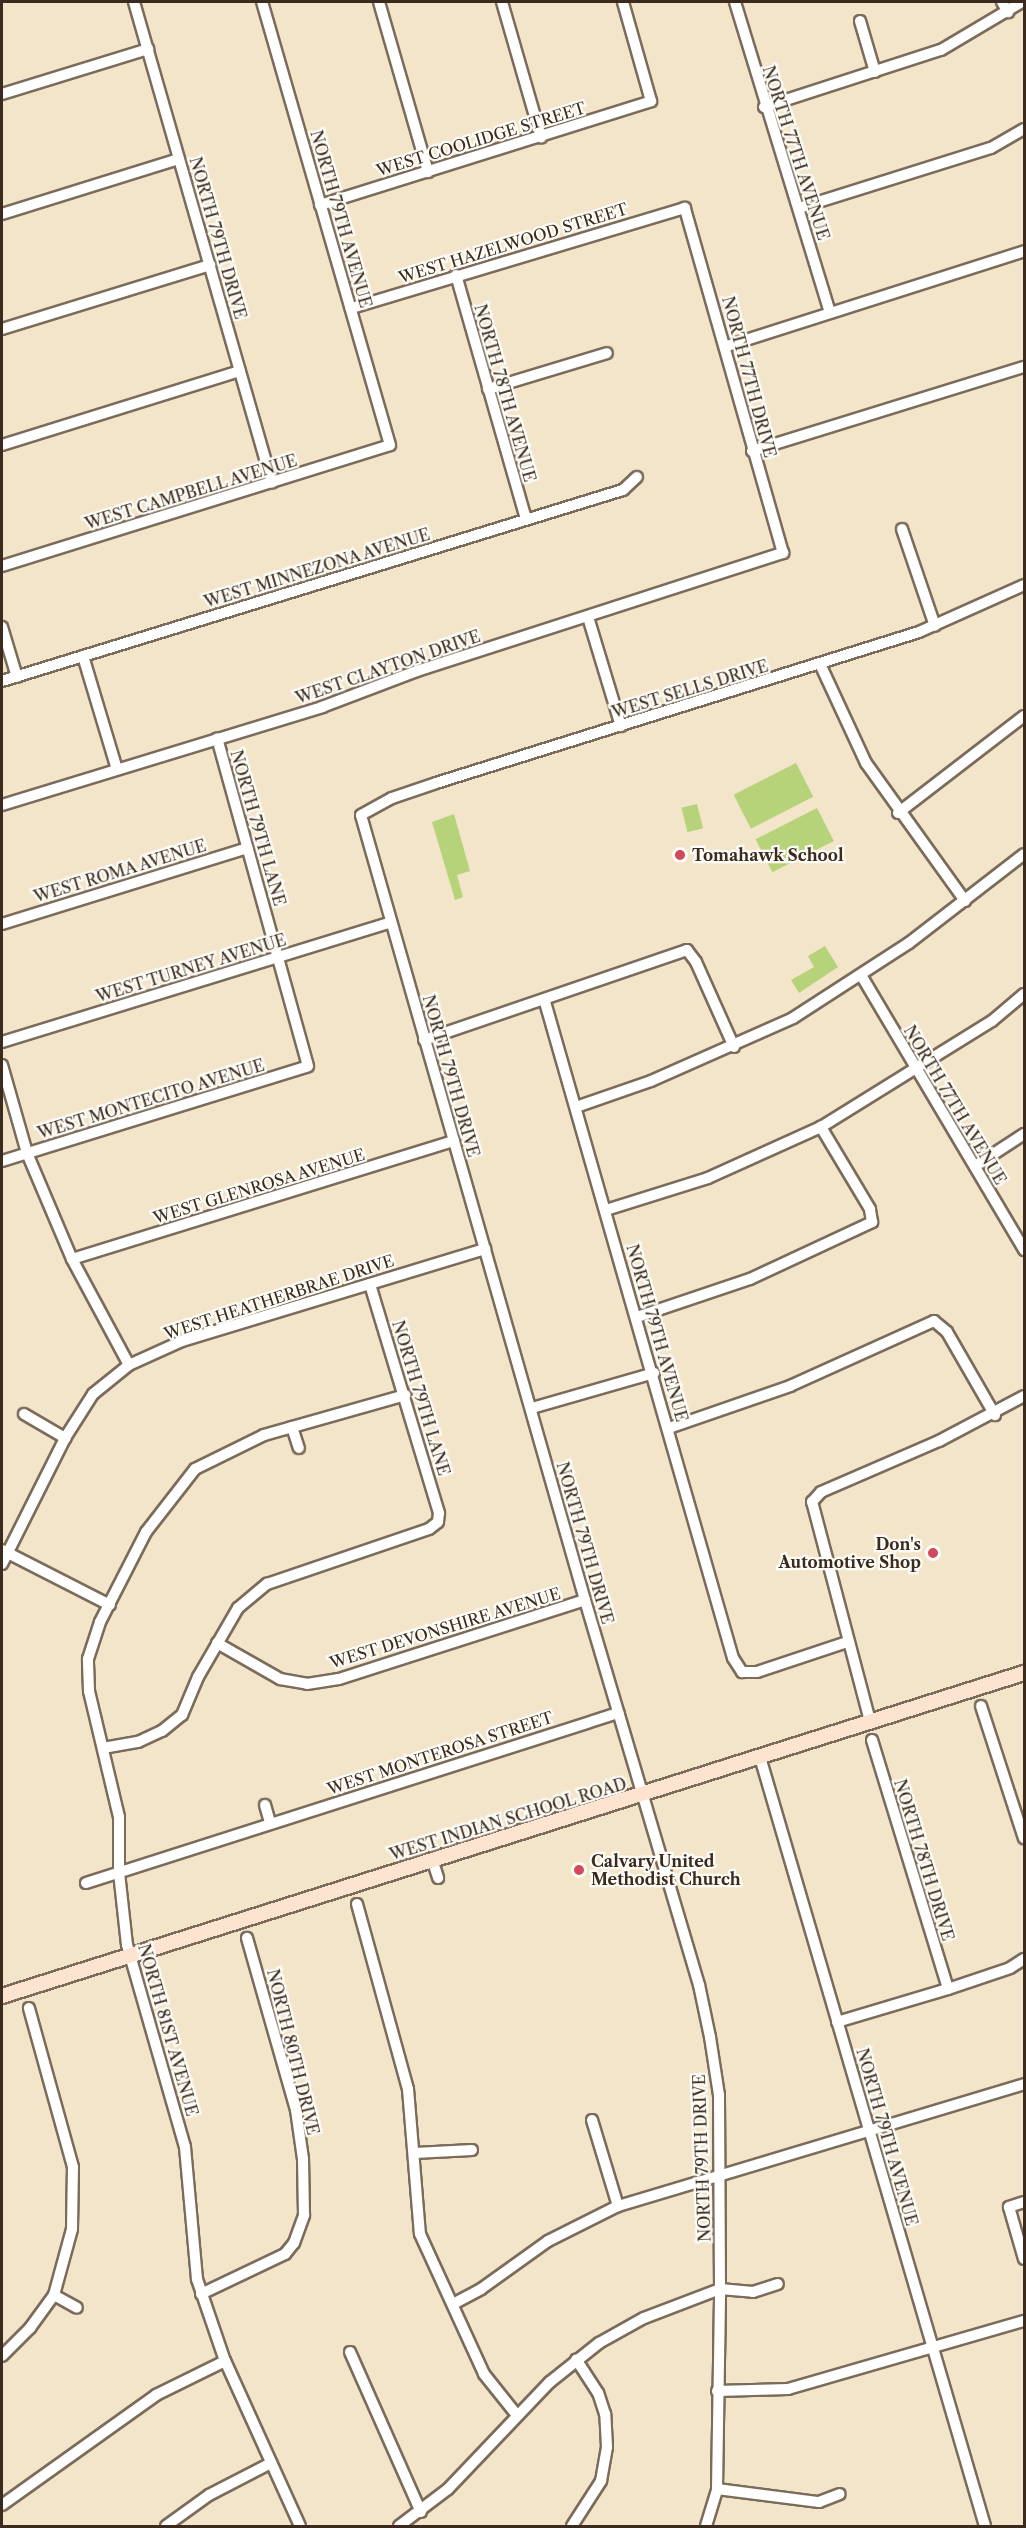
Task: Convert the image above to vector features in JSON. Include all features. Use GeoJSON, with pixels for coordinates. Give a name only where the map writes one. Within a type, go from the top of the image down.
{"type":"FeatureCollection","features":[{"type":"Feature","properties":{"kind":"main road","name":"WEST INDIAN SCHOOL ROAD"},"geometry":{"type":"LineString","coordinates":[[2,1996],[1024,1673]]}},
{"type":"Feature","properties":{"kind":"street","name":"NORTH 79TH DRIVE"},"geometry":{"type":"LineString","coordinates":[[134,2],[272,483]]}},
{"type":"Feature","properties":{"kind":"street","name":"NORTH 79TH AVENUE"},"geometry":{"type":"LineString","coordinates":[[262,2],[390,445]]}},
{"type":"Feature","properties":{"kind":"street"},"geometry":{"type":"LineString","coordinates":[[379,2],[428,172]]}},
{"type":"Feature","properties":{"kind":"street"},"geometry":{"type":"LineString","coordinates":[[502,2],[541,137]]}},
{"type":"Feature","properties":{"kind":"street","name":"WEST COOLIDGE STREET"},"geometry":{"type":"LineString","coordinates":[[320,205],[651,101],[622,2]]}},
{"type":"Feature","properties":{"kind":"street","name":"NORTH 77TH AVENUE"},"geometry":{"type":"LineString","coordinates":[[735,2],[764,107],[799,208],[830,313]]}},
{"type":"Feature","properties":{"kind":"street"},"geometry":{"type":"LineString","coordinates":[[1002,2],[1008,12]]}},
{"type":"Feature","properties":{"kind":"street"},"geometry":{"type":"LineString","coordinates":[[764,107],[957,43],[1022,2]]}},
{"type":"Feature","properties":{"kind":"street"},"geometry":{"type":"LineString","coordinates":[[860,21],[875,72]]}},
{"type":"Feature","properties":{"kind":"street"},"geometry":{"type":"LineString","coordinates":[[2,94],[148,50]]}},
{"type":"Feature","properties":{"kind":"street"},"geometry":{"type":"LineString","coordinates":[[799,208],[991,148],[1024,129]]}},
{"type":"Feature","properties":{"kind":"street"},"geometry":{"type":"LineString","coordinates":[[2,214],[179,159]]}},
{"type":"Feature","properties":{"kind":"street","name":"WEST HAZELWOOD STREET"},"geometry":{"type":"LineString","coordinates":[[351,308],[685,208]]}},
{"type":"Feature","properties":{"kind":"street","name":"NORTH 77TH DRIVE"},"geometry":{"type":"LineString","coordinates":[[685,208],[727,346],[752,451],[783,554]]}},
{"type":"Feature","properties":{"kind":"street"},"geometry":{"type":"LineString","coordinates":[[727,346],[1024,251]]}},
{"type":"Feature","properties":{"kind":"street"},"geometry":{"type":"LineString","coordinates":[[2,329],[210,266]]}},
{"type":"Feature","properties":{"kind":"street","name":"NORTH 78TH AVENUE"},"geometry":{"type":"LineString","coordinates":[[456,275],[526,519]]}},
{"type":"Feature","properties":{"kind":"street"},"geometry":{"type":"LineString","coordinates":[[488,389],[607,353]]}},
{"type":"Feature","properties":{"kind":"street"},"geometry":{"type":"LineString","coordinates":[[752,451],[1024,367]]}},
{"type":"Feature","properties":{"kind":"street"},"geometry":{"type":"LineString","coordinates":[[2,445],[240,371]]}},
{"type":"Feature","properties":{"kind":"street","name":"WEST CAMPBELL AVENUE"},"geometry":{"type":"LineString","coordinates":[[2,566],[390,445]]}},
{"type":"Feature","properties":{"kind":"street","name":"WEST MINNEZONA AVENUE"},"geometry":{"type":"LineString","coordinates":[[2,681],[623,490],[637,477]]}},
{"type":"Feature","properties":{"kind":"street"},"geometry":{"type":"LineString","coordinates":[[902,529],[935,626]]}},
{"type":"Feature","properties":{"kind":"street","name":"WEST CLAYTON DRIVE"},"geometry":{"type":"LineString","coordinates":[[2,805],[322,707],[396,678],[783,554]]}},
{"type":"Feature","properties":{"kind":"street","name":"WEST SELLS DRIVE"},"geometry":{"type":"LineString","coordinates":[[361,815],[392,798],[436,783],[935,626],[1024,585]]}},
{"type":"Feature","properties":{"kind":"street"},"geometry":{"type":"LineString","coordinates":[[588,617],[621,726]]}},
{"type":"Feature","properties":{"kind":"street"},"geometry":{"type":"LineString","coordinates":[[2,627],[17,677]]}},
{"type":"Feature","properties":{"kind":"street"},"geometry":{"type":"LineString","coordinates":[[83,656],[117,769]]}},
{"type":"Feature","properties":{"kind":"street"},"geometry":{"type":"LineString","coordinates":[[820,664],[866,763],[898,813],[965,901]]}},
{"type":"Feature","properties":{"kind":"street"},"geometry":{"type":"LineString","coordinates":[[898,813],[1024,716]]}},
{"type":"Feature","properties":{"kind":"street","name":"NORTH 79TH LANE"},"geometry":{"type":"LineString","coordinates":[[217,738],[280,955],[308,1066]]}},
{"type":"Feature","properties":{"kind":"street","name":"NORTH 79TH DRIVE"},"geometry":{"type":"LineString","coordinates":[[361,815],[585,1600],[699,1985],[710,2037],[718,2095],[721,2173],[717,2488],[706,2526]]}},
{"type":"Feature","properties":{"kind":"street","name":"WEST ROMA AVENUE"},"geometry":{"type":"LineString","coordinates":[[2,924],[248,848]]}},
{"type":"Feature","properties":{"kind":"street"},"geometry":{"type":"LineString","coordinates":[[576,1107],[734,1047],[793,1018],[861,975],[965,901],[1024,854]]}},
{"type":"Feature","properties":{"kind":"street","name":"WEST TURNEY AVENUE"},"geometry":{"type":"LineString","coordinates":[[2,1042],[391,922]]}},
{"type":"Feature","properties":{"kind":"street"},"geometry":{"type":"LineString","coordinates":[[424,1040],[545,1002],[687,950],[734,1047]]}},
{"type":"Feature","properties":{"kind":"street","name":"NORTH 77TH AVENUE"},"geometry":{"type":"LineString","coordinates":[[861,975],[1024,1250]]}},
{"type":"Feature","properties":{"kind":"street"},"geometry":{"type":"LineString","coordinates":[[606,1210],[708,1178],[821,1127],[992,1021],[1024,994]]}},
{"type":"Feature","properties":{"kind":"street","name":"NORTH 79TH AVENUE"},"geometry":{"type":"LineString","coordinates":[[545,1002],[654,1373],[733,1658],[742,1672],[757,1672],[847,1642]]}},
{"type":"Feature","properties":{"kind":"street"},"geometry":{"type":"LineString","coordinates":[[2,1065],[27,1153],[72,1259],[129,1365]]}},
{"type":"Feature","properties":{"kind":"street","name":"WEST MONTECITO AVENUE"},"geometry":{"type":"LineString","coordinates":[[2,1161],[308,1066]]}},
{"type":"Feature","properties":{"kind":"street"},"geometry":{"type":"LineString","coordinates":[[637,1317],[750,1279],[872,1222],[870,1209],[821,1127]]}},
{"type":"Feature","properties":{"kind":"street"},"geometry":{"type":"LineString","coordinates":[[975,1166],[1024,1134]]}},
{"type":"Feature","properties":{"kind":"street","name":"WEST GLENROSA AVENUE"},"geometry":{"type":"LineString","coordinates":[[72,1259],[454,1141]]}},
{"type":"Feature","properties":{"kind":"street","name":"WEST HEATHERBRAE DRIVE"},"geometry":{"type":"LineString","coordinates":[[2,1564],[5,1552],[65,1438],[93,1394],[129,1365],[182,1341],[485,1249]]}},
{"type":"Feature","properties":{"kind":"street","name":"NORTH 79TH LANE"},"geometry":{"type":"LineString","coordinates":[[217,1643],[238,1608],[267,1584],[429,1529],[438,1522],[439,1513],[370,1284]]}},
{"type":"Feature","properties":{"kind":"street"},"geometry":{"type":"LineString","coordinates":[[669,1428],[790,1386],[934,1321],[947,1332],[995,1414]]}},
{"type":"Feature","properties":{"kind":"street"},"geometry":{"type":"LineString","coordinates":[[532,1408],[654,1373]]}},
{"type":"Feature","properties":{"kind":"street","name":"NORTH 81ST AVENUE"},"geometry":{"type":"LineString","coordinates":[[300,2526],[225,2361],[201,2294],[192,2253],[188,2166],[181,2127],[130,1956],[119,1872],[119,1817],[89,1691],[88,1659],[110,1605],[146,1532],[195,1469],[221,1454],[292,1426],[405,1395]]}},
{"type":"Feature","properties":{"kind":"street"},"geometry":{"type":"LineString","coordinates":[[870,1721],[847,1642],[812,1502],[820,1492],[995,1414],[1024,1396]]}},
{"type":"Feature","properties":{"kind":"street"},"geometry":{"type":"LineString","coordinates":[[24,1414],[65,1438]]}},
{"type":"Feature","properties":{"kind":"street"},"geometry":{"type":"LineString","coordinates":[[292,1426],[299,1448]]}},
{"type":"Feature","properties":{"kind":"street"},"geometry":{"type":"LineString","coordinates":[[5,1552],[110,1605]]}},
{"type":"Feature","properties":{"kind":"street","name":"WEST DEVONSHIRE AVENUE"},"geometry":{"type":"LineString","coordinates":[[217,1643],[280,1679],[307,1684],[339,1679],[585,1600]]}},
{"type":"Feature","properties":{"kind":"street"},"geometry":{"type":"LineString","coordinates":[[103,1748],[138,1743],[162,1731],[182,1715],[217,1643]]}},
{"type":"Feature","properties":{"kind":"street"},"geometry":{"type":"LineString","coordinates":[[981,1706],[1024,1838]]}},
{"type":"Feature","properties":{"kind":"street","name":"WEST MONTEROSA STREET"},"geometry":{"type":"LineString","coordinates":[[86,1883],[270,1822],[618,1713]]}},
{"type":"Feature","properties":{"kind":"street","name":"NORTH 78TH DRIVE"},"geometry":{"type":"LineString","coordinates":[[872,1740],[948,1989]]}},
{"type":"Feature","properties":{"kind":"street","name":"NORTH 79TH AVENUE"},"geometry":{"type":"LineString","coordinates":[[760,1757],[984,2526]]}},
{"type":"Feature","properties":{"kind":"street"},"geometry":{"type":"LineString","coordinates":[[265,1805],[270,1822]]}},
{"type":"Feature","properties":{"kind":"street"},"geometry":{"type":"LineString","coordinates":[[432,1859],[438,1878]]}},
{"type":"Feature","properties":{"kind":"street"},"geometry":{"type":"LineString","coordinates":[[357,1904],[402,2058],[415,2153],[420,2234],[484,2374],[516,2415]]}},
{"type":"Feature","properties":{"kind":"street","name":"NORTH 80TH DRIVE"},"geometry":{"type":"LineString","coordinates":[[201,2294],[285,2254],[294,2243],[304,2215],[303,2159],[296,2110],[247,1938]]}},
{"type":"Feature","properties":{"kind":"street"},"geometry":{"type":"LineString","coordinates":[[837,2022],[948,1989],[1024,1959]]}},
{"type":"Feature","properties":{"kind":"street"},"geometry":{"type":"LineString","coordinates":[[2,2356],[30,2328],[54,2295],[69,2248],[73,2167],[29,2008]]}},
{"type":"Feature","properties":{"kind":"street"},"geometry":{"type":"LineString","coordinates":[[453,2304],[481,2289],[548,2241],[618,2206],[721,2173],[1024,2084]]}},
{"type":"Feature","properties":{"kind":"street"},"geometry":{"type":"LineString","coordinates":[[592,2120],[618,2206]]}},
{"type":"Feature","properties":{"kind":"street"},"geometry":{"type":"LineString","coordinates":[[415,2153],[472,2150]]}},
{"type":"Feature","properties":{"kind":"street"},"geometry":{"type":"LineString","coordinates":[[1024,2202],[1009,2206],[1024,2259]]}},
{"type":"Feature","properties":{"kind":"street"},"geometry":{"type":"LineString","coordinates":[[399,2526],[421,2512],[473,2465],[516,2415],[576,2359],[644,2318],[720,2289],[753,2292],[778,2284]]}},
{"type":"Feature","properties":{"kind":"street"},"geometry":{"type":"LineString","coordinates":[[54,2295],[77,2308]]}},
{"type":"Feature","properties":{"kind":"street"},"geometry":{"type":"LineString","coordinates":[[717,2391],[788,2389],[1024,2321]]}},
{"type":"Feature","properties":{"kind":"street"},"geometry":{"type":"LineString","coordinates":[[350,2352],[421,2512]]}},
{"type":"Feature","properties":{"kind":"street"},"geometry":{"type":"LineString","coordinates":[[572,2526],[601,2481],[607,2447],[605,2414],[598,2393],[576,2359]]}},
{"type":"Feature","properties":{"kind":"street"},"geometry":{"type":"LineString","coordinates":[[2,2505],[43,2479],[148,2400],[225,2361]]}},
{"type":"Feature","properties":{"kind":"street"},"geometry":{"type":"LineString","coordinates":[[166,2526],[209,2495],[271,2463]]}},
{"type":"Feature","properties":{"kind":"street"},"geometry":{"type":"LineString","coordinates":[[717,2488],[819,2502],[840,2494]]}},
{"type":"Feature","properties":{"kind":"green space"},"geometry":{"type":"Polygon","coordinates":[[[796,763],[813,797],[751,829],[734,795],[796,763]]]}},
{"type":"Feature","properties":{"kind":"green space"},"geometry":{"type":"Polygon","coordinates":[[[697,804],[703,828],[688,832],[681,808],[697,804]]]}},
{"type":"Feature","properties":{"kind":"green space"},"geometry":{"type":"Polygon","coordinates":[[[817,808],[834,841],[772,872],[756,839],[817,808]]]}},
{"type":"Feature","properties":{"kind":"green space"},"geometry":{"type":"Polygon","coordinates":[[[454,814],[470,871],[457,875],[463,897],[455,900],[432,822],[454,814]]]}},
{"type":"Feature","properties":{"kind":"green space"},"geometry":{"type":"Polygon","coordinates":[[[825,946],[838,967],[799,993],[791,980],[814,967],[808,956],[825,946]]]}},
{"type":"Feature","properties":{"kind":"place","name":"Tomahawk School"},"geometry":{"type":"Point","coordinates":[680,855]}},
{"type":"Feature","properties":{"kind":"place","name":"Don's Automotive Shop"},"geometry":{"type":"Point","coordinates":[933,1553]}},
{"type":"Feature","properties":{"kind":"place","name":"Calvary United Methodist Church"},"geometry":{"type":"Point","coordinates":[579,1870]}}]}
